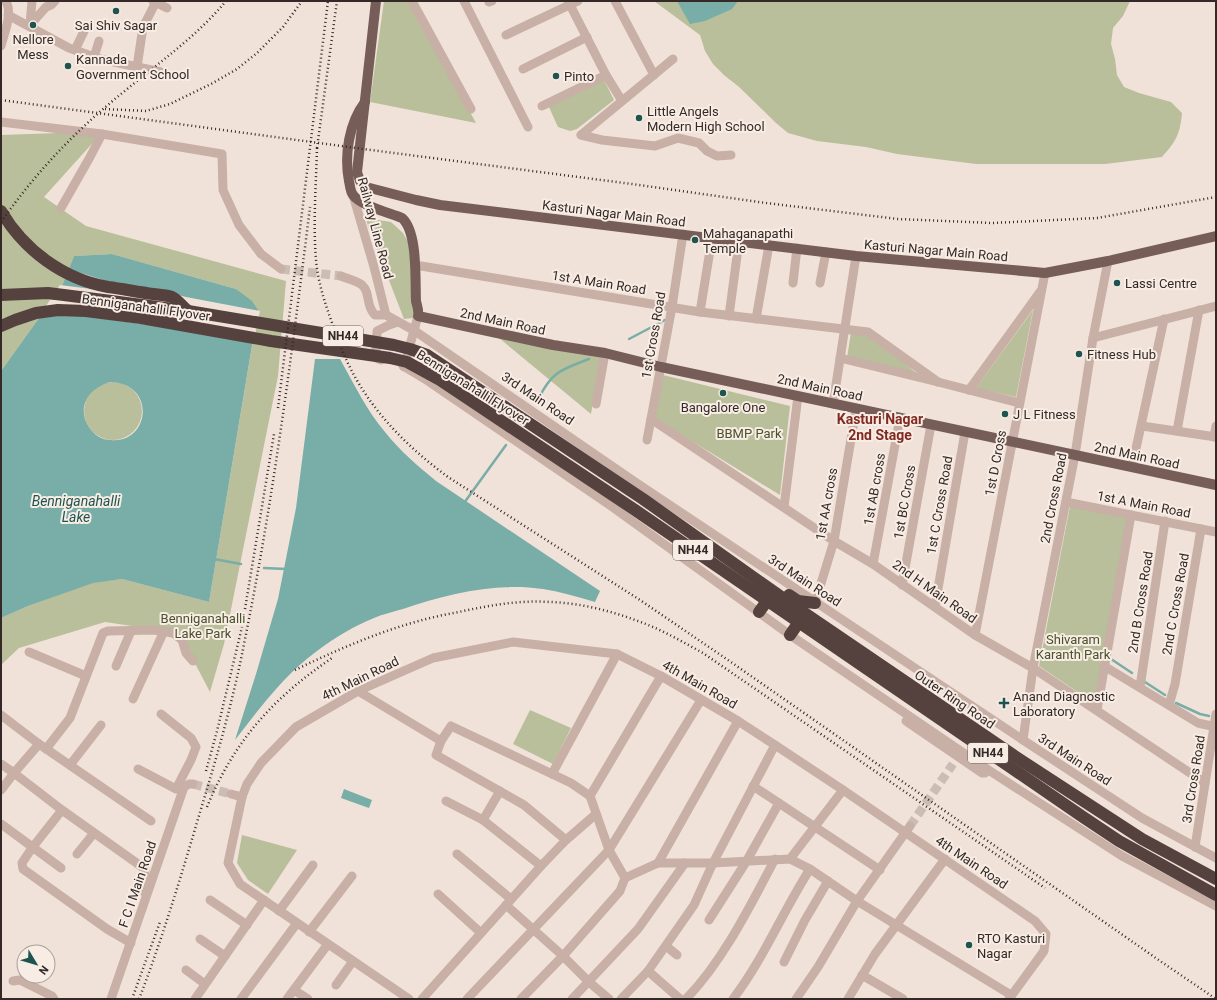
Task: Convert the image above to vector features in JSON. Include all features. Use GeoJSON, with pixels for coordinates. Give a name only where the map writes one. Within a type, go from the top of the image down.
{"type":"FeatureCollection","features":[{"type":"Feature","properties":{"kind":"highway"},"geometry":{"type":"LineString","coordinates":[[1,211],[12,227],[35,252],[68,274],[84,281],[106,286],[172,297],[188,311]]}},
{"type":"Feature","properties":{"kind":"highway","name":"Benniganahalli Flyover"},"geometry":{"type":"LineString","coordinates":[[1,295],[48,293],[188,311],[394,344],[427,355],[644,499],[765,585]]}},
{"type":"Feature","properties":{"kind":"highway","name":"Benniganahalli Flyover"},"geometry":{"type":"LineString","coordinates":[[1,326],[36,313],[58,310],[86,311],[141,318],[271,341],[369,354],[407,362],[440,380],[635,510],[767,601]]}},
{"type":"Feature","properties":{"kind":"highway"},"geometry":{"type":"LineString","coordinates":[[765,585],[775,585],[798,601],[815,603]]}},
{"type":"Feature","properties":{"kind":"highway","name":"Outer Ring Road"},"geometry":{"type":"LineString","coordinates":[[765,585],[1019,759],[1110,819],[1142,839],[1216,879]]}},
{"type":"Feature","properties":{"kind":"highway"},"geometry":{"type":"LineString","coordinates":[[758,612],[767,601]]}},
{"type":"Feature","properties":{"kind":"highway","name":"Outer Ring Road"},"geometry":{"type":"LineString","coordinates":[[767,601],[1119,841],[1216,895]]}},
{"type":"Feature","properties":{"kind":"highway"},"geometry":{"type":"LineString","coordinates":[[790,635],[799,622]]}},
{"type":"Feature","properties":{"kind":"main road","name":"Railway Line Road"},"geometry":{"type":"LineString","coordinates":[[360,181],[357,172],[376,1]]}},
{"type":"Feature","properties":{"kind":"main road","name":"Railway Line Road"},"geometry":{"type":"LineString","coordinates":[[352,195],[347,170],[346,153],[356,115],[365,102]]}},
{"type":"Feature","properties":{"kind":"main road","name":"Kasturi Nagar Main Road"},"geometry":{"type":"LineString","coordinates":[[360,181],[366,187],[416,200],[448,206],[856,256],[1045,273],[1108,261],[1216,236]]}},
{"type":"Feature","properties":{"kind":"main road"},"geometry":{"type":"LineString","coordinates":[[352,195],[364,203],[406,221],[412,238],[416,267],[416,303],[418,313]]}},
{"type":"Feature","properties":{"kind":"main road","name":"2nd Main Road"},"geometry":{"type":"LineString","coordinates":[[418,313],[553,345],[605,353],[661,367],[1216,485]]}},
{"type":"Feature","properties":{"kind":"street"},"geometry":{"type":"LineString","coordinates":[[1,46],[8,15],[6,1]]}},
{"type":"Feature","properties":{"kind":"street"},"geometry":{"type":"LineString","coordinates":[[30,26],[32,1]]}},
{"type":"Feature","properties":{"kind":"street"},"geometry":{"type":"LineString","coordinates":[[30,26],[46,7],[55,1]]}},
{"type":"Feature","properties":{"kind":"street"},"geometry":{"type":"LineString","coordinates":[[412,1],[471,109]]}},
{"type":"Feature","properties":{"kind":"street"},"geometry":{"type":"LineString","coordinates":[[464,1],[528,127]]}},
{"type":"Feature","properties":{"kind":"street"},"geometry":{"type":"LineString","coordinates":[[615,1],[654,75]]}},
{"type":"Feature","properties":{"kind":"street"},"geometry":{"type":"LineString","coordinates":[[137,67],[143,27],[155,2],[168,8]]}},
{"type":"Feature","properties":{"kind":"street"},"geometry":{"type":"LineString","coordinates":[[506,35],[572,2],[606,75],[622,101]]}},
{"type":"Feature","properties":{"kind":"street"},"geometry":{"type":"LineString","coordinates":[[8,15],[75,50],[94,57],[161,72]]}},
{"type":"Feature","properties":{"kind":"street"},"geometry":{"type":"LineString","coordinates":[[75,50],[86,27]]}},
{"type":"Feature","properties":{"kind":"street"},"geometry":{"type":"LineString","coordinates":[[523,69],[587,37]]}},
{"type":"Feature","properties":{"kind":"street"},"geometry":{"type":"LineString","coordinates":[[94,57],[99,41]]}},
{"type":"Feature","properties":{"kind":"street"},"geometry":{"type":"LineString","coordinates":[[673,59],[581,135],[602,140],[655,146],[678,138],[699,143],[717,156],[731,155]]}},
{"type":"Feature","properties":{"kind":"street"},"geometry":{"type":"LineString","coordinates":[[542,106],[606,75]]}},
{"type":"Feature","properties":{"kind":"street"},"geometry":{"type":"LineString","coordinates":[[1,122],[102,134],[222,154],[223,190],[239,225],[261,254],[281,269]]}},
{"type":"Feature","properties":{"kind":"street"},"geometry":{"type":"LineString","coordinates":[[61,208],[102,134]]}},
{"type":"Feature","properties":{"kind":"street","name":"Railway Line Road"},"geometry":{"type":"LineString","coordinates":[[352,195],[374,267],[386,315]]}},
{"type":"Feature","properties":{"kind":"street","name":"1st Cross Road"},"geometry":{"type":"LineString","coordinates":[[647,440],[672,307],[683,234]]}},
{"type":"Feature","properties":{"kind":"street"},"geometry":{"type":"LineString","coordinates":[[700,312],[712,238]]}},
{"type":"Feature","properties":{"kind":"street"},"geometry":{"type":"LineString","coordinates":[[729,316],[739,241]]}},
{"type":"Feature","properties":{"kind":"street"},"geometry":{"type":"LineString","coordinates":[[756,319],[769,245]]}},
{"type":"Feature","properties":{"kind":"street"},"geometry":{"type":"LineString","coordinates":[[792,283],[797,248]]}},
{"type":"Feature","properties":{"kind":"street"},"geometry":{"type":"LineString","coordinates":[[820,283],[826,252]]}},
{"type":"Feature","properties":{"kind":"street"},"geometry":{"type":"LineString","coordinates":[[833,404],[856,256]]}},
{"type":"Feature","properties":{"kind":"street","name":"2nd Cross Road"},"geometry":{"type":"LineString","coordinates":[[1023,740],[1033,668],[1075,455],[1093,338],[1108,261]]}},
{"type":"Feature","properties":{"kind":"street","name":"1st A Main Road"},"geometry":{"type":"LineString","coordinates":[[421,266],[700,312],[868,332],[938,382]]}},
{"type":"Feature","properties":{"kind":"street","name":"1st D Cross"},"geometry":{"type":"LineString","coordinates":[[975,635],[1045,273]]}},
{"type":"Feature","properties":{"kind":"street","name":"3rd Main Road"},"geometry":{"type":"LineString","coordinates":[[341,276],[362,285],[367,292],[370,310],[375,315],[386,315],[415,331],[815,603],[1023,740],[1142,818],[1216,858]]}},
{"type":"Feature","properties":{"kind":"street"},"geometry":{"type":"LineString","coordinates":[[969,390],[1042,289]]}},
{"type":"Feature","properties":{"kind":"street"},"geometry":{"type":"LineString","coordinates":[[1093,338],[1216,306]]}},
{"type":"Feature","properties":{"kind":"street"},"geometry":{"type":"LineString","coordinates":[[1177,431],[1199,310]]}},
{"type":"Feature","properties":{"kind":"street"},"geometry":{"type":"LineString","coordinates":[[404,367],[415,331],[418,313]]}},
{"type":"Feature","properties":{"kind":"street"},"geometry":{"type":"LineString","coordinates":[[1132,467],[1164,319]]}},
{"type":"Feature","properties":{"kind":"street"},"geometry":{"type":"LineString","coordinates":[[398,322],[377,332],[376,351],[378,359],[404,367],[428,381],[614,508],[790,635],[990,771],[1122,856],[1216,906]]}},
{"type":"Feature","properties":{"kind":"street"},"geometry":{"type":"LineString","coordinates":[[596,404],[605,353]]}},
{"type":"Feature","properties":{"kind":"street"},"geometry":{"type":"LineString","coordinates":[[840,358],[1019,403]]}},
{"type":"Feature","properties":{"kind":"street"},"geometry":{"type":"LineString","coordinates":[[784,507],[798,396]]}},
{"type":"Feature","properties":{"kind":"street","name":"1st AA cross"},"geometry":{"type":"LineString","coordinates":[[815,603],[834,542],[856,408]]}},
{"type":"Feature","properties":{"kind":"street","name":"1st AB cross"},"geometry":{"type":"LineString","coordinates":[[873,564],[900,418]]}},
{"type":"Feature","properties":{"kind":"street","name":"2nd H Main Road"},"geometry":{"type":"LineString","coordinates":[[651,419],[834,542],[873,564],[975,635],[1033,668],[1205,783]]}},
{"type":"Feature","properties":{"kind":"street","name":"1st BC Cross"},"geometry":{"type":"LineString","coordinates":[[902,585],[931,424]]}},
{"type":"Feature","properties":{"kind":"street"},"geometry":{"type":"LineString","coordinates":[[1142,426],[1215,437],[1216,426]]}},
{"type":"Feature","properties":{"kind":"street","name":"1st C Cross Road"},"geometry":{"type":"LineString","coordinates":[[935,606],[965,432]]}},
{"type":"Feature","properties":{"kind":"street","name":"1st A Main Road"},"geometry":{"type":"LineString","coordinates":[[1066,502],[1216,532]]}},
{"type":"Feature","properties":{"kind":"street"},"geometry":{"type":"LineString","coordinates":[[1097,710],[1131,515]]}},
{"type":"Feature","properties":{"kind":"street","name":"2nd B Cross Road"},"geometry":{"type":"LineString","coordinates":[[1140,687],[1165,521]]}},
{"type":"Feature","properties":{"kind":"street","name":"2nd C Cross Road"},"geometry":{"type":"LineString","coordinates":[[1169,705],[1175,684],[1201,529]]}},
{"type":"Feature","properties":{"kind":"street"},"geometry":{"type":"LineString","coordinates":[[1,790],[14,773],[43,747],[70,718],[104,633],[108,631],[154,630],[173,633],[180,637],[186,652],[193,662]]}},
{"type":"Feature","properties":{"kind":"street"},"geometry":{"type":"LineString","coordinates":[[116,666],[130,631]]}},
{"type":"Feature","properties":{"kind":"street"},"geometry":{"type":"LineString","coordinates":[[133,699],[164,631]]}},
{"type":"Feature","properties":{"kind":"street","name":"4th Main Road"},"geometry":{"type":"LineString","coordinates":[[409,999],[240,884],[228,863],[242,797],[247,784],[262,763],[296,727],[358,691],[433,658],[513,642],[617,654],[661,676],[738,721],[843,790],[908,829],[945,860],[1035,921],[1046,934],[1044,951],[1010,997]]}},
{"type":"Feature","properties":{"kind":"street"},"geometry":{"type":"LineString","coordinates":[[29,652],[86,676]]}},
{"type":"Feature","properties":{"kind":"street"},"geometry":{"type":"LineString","coordinates":[[552,774],[617,654]]}},
{"type":"Feature","properties":{"kind":"street"},"geometry":{"type":"LineString","coordinates":[[1104,666],[1198,723],[1215,727]]}},
{"type":"Feature","properties":{"kind":"street"},"geometry":{"type":"LineString","coordinates":[[590,796],[661,676]]}},
{"type":"Feature","properties":{"kind":"street"},"geometry":{"type":"LineString","coordinates":[[358,691],[440,742]]}},
{"type":"Feature","properties":{"kind":"street"},"geometry":{"type":"LineString","coordinates":[[466,999],[610,850],[701,700]]}},
{"type":"Feature","properties":{"kind":"street"},"geometry":{"type":"LineString","coordinates":[[892,705],[898,716],[955,760],[982,773],[990,771]]}},
{"type":"Feature","properties":{"kind":"street"},"geometry":{"type":"LineString","coordinates":[[138,769],[176,789],[196,747],[191,738],[161,714]]}},
{"type":"Feature","properties":{"kind":"street","name":"3rd Cross Road"},"geometry":{"type":"LineString","coordinates":[[1195,848],[1216,714]]}},
{"type":"Feature","properties":{"kind":"street"},"geometry":{"type":"LineString","coordinates":[[1,715],[43,747],[151,821]]}},
{"type":"Feature","properties":{"kind":"street"},"geometry":{"type":"LineString","coordinates":[[658,863],[738,721]]}},
{"type":"Feature","properties":{"kind":"street"},"geometry":{"type":"LineString","coordinates":[[70,765],[101,725]]}},
{"type":"Feature","properties":{"kind":"street"},"geometry":{"type":"LineString","coordinates":[[521,999],[563,956],[620,891],[624,878],[610,850],[590,796],[571,783],[451,726],[440,742],[436,755],[524,805],[566,840]]}},
{"type":"Feature","properties":{"kind":"street"},"geometry":{"type":"LineString","coordinates":[[621,999],[648,971],[694,905],[713,863],[775,745]]}},
{"type":"Feature","properties":{"kind":"street"},"geometry":{"type":"LineString","coordinates":[[1,764],[62,810],[145,869],[143,903]]}},
{"type":"Feature","properties":{"kind":"street","name":"F C I Main Road"},"geometry":{"type":"LineString","coordinates":[[111,999],[184,786],[191,784],[185,771]]}},
{"type":"Feature","properties":{"kind":"street"},"geometry":{"type":"LineString","coordinates":[[753,786],[880,870]]}},
{"type":"Feature","properties":{"kind":"street"},"geometry":{"type":"LineString","coordinates":[[790,859],[843,790]]}},
{"type":"Feature","properties":{"kind":"street"},"geometry":{"type":"LineString","coordinates":[[483,820],[500,791]]}},
{"type":"Feature","properties":{"kind":"street"},"geometry":{"type":"LineString","coordinates":[[231,794],[242,797]]}},
{"type":"Feature","properties":{"kind":"street"},"geometry":{"type":"LineString","coordinates":[[446,800],[483,820],[541,866]]}},
{"type":"Feature","properties":{"kind":"street"},"geometry":{"type":"LineString","coordinates":[[709,920],[746,862],[779,803]]}},
{"type":"Feature","properties":{"kind":"street"},"geometry":{"type":"LineString","coordinates":[[62,810],[22,863],[24,868],[108,929],[131,943]]}},
{"type":"Feature","properties":{"kind":"street"},"geometry":{"type":"LineString","coordinates":[[422,999],[541,866],[566,840],[596,814]]}},
{"type":"Feature","properties":{"kind":"street"},"geometry":{"type":"LineString","coordinates":[[1,824],[61,868]]}},
{"type":"Feature","properties":{"kind":"street"},"geometry":{"type":"LineString","coordinates":[[796,999],[818,967],[857,901],[908,829]]}},
{"type":"Feature","properties":{"kind":"street"},"geometry":{"type":"LineString","coordinates":[[77,854],[94,833]]}},
{"type":"Feature","properties":{"kind":"street"},"geometry":{"type":"LineString","coordinates":[[457,854],[509,902],[534,930],[563,956],[588,982],[609,999]]}},
{"type":"Feature","properties":{"kind":"street"},"geometry":{"type":"LineString","coordinates":[[686,999],[700,984],[721,953],[775,859]]}},
{"type":"Feature","properties":{"kind":"street"},"geometry":{"type":"LineString","coordinates":[[624,878],[658,863],[713,863],[790,859],[810,869],[857,901],[1010,997]]}},
{"type":"Feature","properties":{"kind":"street"},"geometry":{"type":"LineString","coordinates":[[848,999],[875,954],[945,860]]}},
{"type":"Feature","properties":{"kind":"street"},"geometry":{"type":"LineString","coordinates":[[572,999],[638,929],[686,863]]}},
{"type":"Feature","properties":{"kind":"street"},"geometry":{"type":"LineString","coordinates":[[280,911],[313,865]]}},
{"type":"Feature","properties":{"kind":"street"},"geometry":{"type":"LineString","coordinates":[[733,999],[743,987],[770,941],[793,896],[810,869]]}},
{"type":"Feature","properties":{"kind":"street"},"geometry":{"type":"LineString","coordinates":[[309,932],[352,876]]}},
{"type":"Feature","properties":{"kind":"street"},"geometry":{"type":"LineString","coordinates":[[784,962],[805,920],[828,881]]}},
{"type":"Feature","properties":{"kind":"street"},"geometry":{"type":"LineString","coordinates":[[438,894],[481,933]]}},
{"type":"Feature","properties":{"kind":"street"},"geometry":{"type":"LineString","coordinates":[[210,900],[247,925]]}},
{"type":"Feature","properties":{"kind":"street"},"geometry":{"type":"LineString","coordinates":[[195,999],[264,900]]}},
{"type":"Feature","properties":{"kind":"street"},"geometry":{"type":"LineString","coordinates":[[241,999],[297,923]]}},
{"type":"Feature","properties":{"kind":"street"},"geometry":{"type":"LineString","coordinates":[[200,939],[225,956]]}},
{"type":"Feature","properties":{"kind":"street"},"geometry":{"type":"LineString","coordinates":[[287,999],[328,944]]}},
{"type":"Feature","properties":{"kind":"street"},"geometry":{"type":"LineString","coordinates":[[666,946],[677,955]]}},
{"type":"Feature","properties":{"kind":"street"},"geometry":{"type":"LineString","coordinates":[[336,985],[353,961]]}},
{"type":"Feature","properties":{"kind":"street"},"geometry":{"type":"LineString","coordinates":[[186,970],[205,984]]}},
{"type":"Feature","properties":{"kind":"street"},"geometry":{"type":"LineString","coordinates":[[648,971],[680,999]]}},
{"type":"Feature","properties":{"kind":"street"},"geometry":{"type":"LineString","coordinates":[[862,975],[903,999]]}},
{"type":"Feature","properties":{"kind":"street"},"geometry":{"type":"LineString","coordinates":[[12,981],[20,980],[52,996],[54,999]]}},
{"type":"Feature","properties":{"kind":"street"},"geometry":{"type":"LineString","coordinates":[[294,990],[308,999]]}},
{"type":"Feature","properties":{"kind":"green space"},"geometry":{"type":"Polygon","coordinates":[[[384,1],[410,1],[476,123],[370,102],[384,1]]]}},
{"type":"Feature","properties":{"kind":"green space"},"geometry":{"type":"Polygon","coordinates":[[[654,1],[1130,1],[1123,16],[1113,28],[1111,44],[1117,75],[1124,87],[1171,102],[1182,113],[1180,127],[1174,142],[1162,157],[1105,164],[976,164],[897,154],[866,147],[817,141],[788,133],[776,123],[713,64],[705,51],[700,35],[654,1]]]}},
{"type":"Feature","properties":{"kind":"green space"},"geometry":{"type":"Polygon","coordinates":[[[603,78],[614,100],[577,129],[570,131],[558,127],[548,105],[603,78]]]}},
{"type":"Feature","properties":{"kind":"green space","name":"Benniganahalli Lake Park"},"geometry":{"type":"Polygon","coordinates":[[[59,133],[98,137],[44,197],[86,226],[286,281],[278,376],[224,644],[210,692],[179,633],[105,622],[19,648],[1,665],[1,618],[28,606],[93,582],[122,579],[209,602],[258,311],[236,289],[112,254],[74,256],[62,286],[1,371],[1,135],[59,133]]]}},
{"type":"Feature","properties":{"kind":"green space"},"geometry":{"type":"Polygon","coordinates":[[[366,218],[391,222],[403,233],[411,247],[413,318],[404,319],[366,218]]]}},
{"type":"Feature","properties":{"kind":"green space"},"geometry":{"type":"Polygon","coordinates":[[[1033,310],[1016,397],[976,388],[1033,310]]]}},
{"type":"Feature","properties":{"kind":"green space"},"geometry":{"type":"Polygon","coordinates":[[[851,332],[867,335],[899,358],[916,373],[847,358],[851,332]]]}},
{"type":"Feature","properties":{"kind":"green space"},"geometry":{"type":"Polygon","coordinates":[[[499,338],[601,356],[591,414],[499,338]]]}},
{"type":"Feature","properties":{"kind":"green space","name":"BBMP Park"},"geometry":{"type":"Polygon","coordinates":[[[663,375],[790,406],[780,495],[654,418],[663,375]]]}},
{"type":"Feature","properties":{"kind":"green space"},"geometry":{"type":"Polygon","coordinates":[[[107,382],[119,382],[134,390],[142,405],[142,417],[134,432],[119,440],[107,440],[92,432],[84,417],[84,405],[92,390],[107,382]]]}},
{"type":"Feature","properties":{"kind":"green space","name":"Shivaram Karanth Park"},"geometry":{"type":"Polygon","coordinates":[[[1070,506],[1128,516],[1094,703],[1039,666],[1070,506]]]}},
{"type":"Feature","properties":{"kind":"green space"},"geometry":{"type":"Polygon","coordinates":[[[530,710],[571,728],[553,764],[513,744],[530,710]]]}},
{"type":"Feature","properties":{"kind":"green space"},"geometry":{"type":"Polygon","coordinates":[[[242,835],[297,850],[268,894],[248,880],[237,863],[242,835]]]}},
{"type":"Feature","properties":{"kind":"water"},"geometry":{"type":"Polygon","coordinates":[[[677,1],[738,1],[732,9],[705,21],[690,24],[677,1]]]}},
{"type":"Feature","properties":{"kind":"water","name":"Benniganahalli Lake"},"geometry":{"type":"Polygon","coordinates":[[[112,254],[236,289],[252,301],[258,310],[209,602],[122,579],[93,583],[28,606],[1,618],[1,371],[62,286],[74,256],[112,254]],[[110,382],[102,385],[89,395],[84,409],[84,416],[92,431],[101,438],[111,440],[124,439],[134,433],[140,424],[143,413],[141,402],[135,392],[125,385],[110,382]]]}},
{"type":"Feature","properties":{"kind":"water"},"geometry":{"type":"Polygon","coordinates":[[[315,359],[340,359],[378,424],[403,452],[436,481],[600,591],[595,602],[543,589],[525,587],[490,588],[454,594],[377,617],[344,633],[305,660],[273,692],[235,740],[278,599],[296,508],[315,359]]]}},
{"type":"Feature","properties":{"kind":"water"},"geometry":{"type":"Polygon","coordinates":[[[344,789],[372,800],[369,808],[341,798],[344,789]]]}},
{"type":"Feature","properties":{"kind":"pier"},"geometry":{"type":"Polygon","coordinates":[[[78,272],[113,283],[159,290],[186,297],[260,311],[254,340],[78,315],[39,316],[50,300],[62,300],[51,298],[60,285],[108,291],[78,272]]]}},
{"type":"Feature","properties":{"kind":"waterway"},"geometry":{"type":"LineString","coordinates":[[629,339],[665,320]]}},
{"type":"Feature","properties":{"kind":"waterway"},"geometry":{"type":"LineString","coordinates":[[539,398],[549,382],[559,372],[589,359]]}},
{"type":"Feature","properties":{"kind":"waterway"},"geometry":{"type":"LineString","coordinates":[[464,503],[506,445]]}},
{"type":"Feature","properties":{"kind":"waterway"},"geometry":{"type":"LineString","coordinates":[[214,559],[241,564]]}},
{"type":"Feature","properties":{"kind":"waterway"},"geometry":{"type":"LineString","coordinates":[[264,568],[286,569]]}},
{"type":"Feature","properties":{"kind":"waterway"},"geometry":{"type":"LineString","coordinates":[[1111,659],[1132,673]]}},
{"type":"Feature","properties":{"kind":"waterway"},"geometry":{"type":"LineString","coordinates":[[1145,682],[1165,695]]}},
{"type":"Feature","properties":{"kind":"waterway"},"geometry":{"type":"LineString","coordinates":[[1176,703],[1200,714],[1209,716]]}},
{"type":"Feature","properties":{"kind":"tunnel"},"geometry":{"type":"LineString","coordinates":[[281,269],[341,276]]}},
{"type":"Feature","properties":{"kind":"tunnel"},"geometry":{"type":"LineString","coordinates":[[910,826],[953,764]]}},
{"type":"Feature","properties":{"kind":"tunnel"},"geometry":{"type":"LineString","coordinates":[[193,784],[231,794]]}},
{"type":"Feature","properties":{"kind":"railway"},"geometry":{"type":"LineString","coordinates":[[1,222],[43,168],[74,135],[191,37],[226,1]]}},
{"type":"Feature","properties":{"kind":"railway"},"geometry":{"type":"LineString","coordinates":[[105,109],[146,111],[170,104],[213,83],[237,69],[257,53],[283,27],[302,1]]}},
{"type":"Feature","properties":{"kind":"railway"},"geometry":{"type":"LineString","coordinates":[[278,408],[328,1]]}},
{"type":"Feature","properties":{"kind":"railway"},"geometry":{"type":"LineString","coordinates":[[317,148],[337,1]]}},
{"type":"Feature","properties":{"kind":"railway"},"geometry":{"type":"LineString","coordinates":[[1,100],[766,203],[898,219],[992,223],[1097,218],[1216,197]]}},
{"type":"Feature","properties":{"kind":"railway"},"geometry":{"type":"LineString","coordinates":[[317,148],[315,246],[317,269],[328,312],[343,351],[365,394],[403,439],[448,477],[640,600],[1216,999]]}},
{"type":"Feature","properties":{"kind":"railway"},"geometry":{"type":"LineString","coordinates":[[139,999],[164,929],[187,857],[231,704],[241,661],[274,478],[310,207]]}},
{"type":"Feature","properties":{"kind":"railway"},"geometry":{"type":"LineString","coordinates":[[245,609],[274,434]]}},
{"type":"Feature","properties":{"kind":"railway"},"geometry":{"type":"LineString","coordinates":[[295,670],[348,646],[402,626],[442,615],[485,607],[517,602],[550,602],[583,605],[614,613],[653,627],[703,653],[1045,888]]}},
{"type":"Feature","properties":{"kind":"railway"},"geometry":{"type":"LineString","coordinates":[[206,771],[242,627]]}},
{"type":"Feature","properties":{"kind":"railway"},"geometry":{"type":"LineString","coordinates":[[207,807],[230,762],[243,741],[258,723],[291,689],[332,658]]}},
{"type":"Feature","properties":{"kind":"railway"},"geometry":{"type":"LineString","coordinates":[[132,999],[160,922]]}},
{"type":"Feature","properties":{"kind":"place","name":"Sai Shiv Sagar"},"geometry":{"type":"Point","coordinates":[116,11]}},
{"type":"Feature","properties":{"kind":"place","name":"Nellore Mess"},"geometry":{"type":"Point","coordinates":[33,25]}},
{"type":"Feature","properties":{"kind":"place","name":"Kannada Government School"},"geometry":{"type":"Point","coordinates":[68,66]}},
{"type":"Feature","properties":{"kind":"place","name":"Pinto"},"geometry":{"type":"Point","coordinates":[556,76]}},
{"type":"Feature","properties":{"kind":"place","name":"Little Angels Modern High School"},"geometry":{"type":"Point","coordinates":[639,118]}},
{"type":"Feature","properties":{"kind":"place","name":"Mahaganapathi Temple"},"geometry":{"type":"Point","coordinates":[695,240]}},
{"type":"Feature","properties":{"kind":"place","name":"Lassi Centre"},"geometry":{"type":"Point","coordinates":[1117,283]}},
{"type":"Feature","properties":{"kind":"place","name":"Fitness Hub"},"geometry":{"type":"Point","coordinates":[1079,354]}},
{"type":"Feature","properties":{"kind":"place","name":"Bangalore One"},"geometry":{"type":"Point","coordinates":[723,393]}},
{"type":"Feature","properties":{"kind":"place","name":"J L Fitness"},"geometry":{"type":"Point","coordinates":[1005,414]}},
{"type":"Feature","properties":{"kind":"place","name":"Anand Diagnostic Laboratory"},"geometry":{"type":"Point","coordinates":[1004,703]}},
{"type":"Feature","properties":{"kind":"place","name":"RTO Kasturi Nagar"},"geometry":{"type":"Point","coordinates":[969,945]}},
{"type":"Feature","properties":{"kind":"district","name":"Kasturi Nagar 2nd Stage"},"geometry":{"type":"Point","coordinates":[880,428]}}]}
